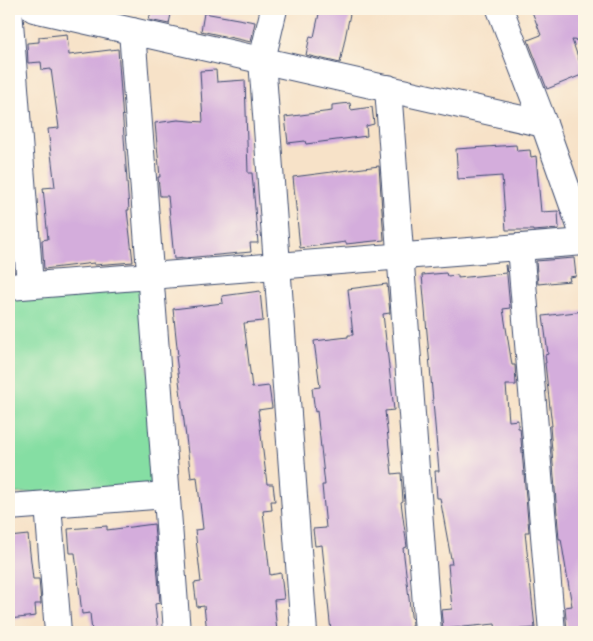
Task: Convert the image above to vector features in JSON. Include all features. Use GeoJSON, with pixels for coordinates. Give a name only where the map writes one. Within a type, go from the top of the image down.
{"type":"FeatureCollection","features":[{"type":"Feature","properties":{"kind":"street"},"geometry":{"type":"LineString","coordinates":[[9,9],[20,286],[584,242]]}},
{"type":"Feature","properties":{"kind":"street"},"geometry":{"type":"LineString","coordinates":[[34,9],[544,124]]}},
{"type":"Feature","properties":{"kind":"street"},"geometry":{"type":"LineString","coordinates":[[274,9],[262,60],[304,632]]}},
{"type":"Feature","properties":{"kind":"street"},"geometry":{"type":"LineString","coordinates":[[500,9],[544,124],[584,237]]}},
{"type":"Feature","properties":{"kind":"street"},"geometry":{"type":"LineString","coordinates":[[132,31],[177,632]]}},
{"type":"Feature","properties":{"kind":"street"},"geometry":{"type":"LineString","coordinates":[[388,88],[428,632]]}},
{"type":"Feature","properties":{"kind":"street"},"geometry":{"type":"LineString","coordinates":[[520,247],[552,632]]}},
{"type":"Feature","properties":{"kind":"street"},"geometry":{"type":"LineString","coordinates":[[9,506],[167,495]]}},
{"type":"Feature","properties":{"kind":"street"},"geometry":{"type":"LineString","coordinates":[[48,504],[58,632]]}},
{"type":"Feature","properties":{"kind":"green space"},"geometry":{"type":"Polygon","coordinates":[[[143,288],[155,485],[9,494],[9,297],[143,288]]]}},
{"type":"Feature","properties":{"kind":"building"},"geometry":{"type":"Polygon","coordinates":[[[320,9],[351,9],[340,63],[306,55],[310,36],[314,37],[320,9]]]}},
{"type":"Feature","properties":{"kind":"building"},"geometry":{"type":"Polygon","coordinates":[[[531,9],[584,9],[584,41],[572,40],[584,74],[547,89],[528,40],[541,35],[531,9]]]}},
{"type":"Feature","properties":{"kind":"building"},"geometry":{"type":"Polygon","coordinates":[[[151,11],[171,14],[169,24],[149,20],[151,11]]]}},
{"type":"Feature","properties":{"kind":"building"},"geometry":{"type":"Polygon","coordinates":[[[204,13],[255,22],[251,42],[201,31],[204,13]]]}},
{"type":"Feature","properties":{"kind":"building"},"geometry":{"type":"Polygon","coordinates":[[[67,34],[69,55],[118,49],[129,210],[127,210],[133,262],[94,265],[94,263],[44,269],[42,240],[48,239],[43,188],[55,187],[48,129],[59,128],[51,69],[42,70],[41,62],[28,63],[27,43],[39,42],[39,37],[67,34]]]}},
{"type":"Feature","properties":{"kind":"building"},"geometry":{"type":"Polygon","coordinates":[[[216,70],[217,82],[245,80],[248,173],[252,173],[258,243],[250,243],[251,252],[174,259],[168,196],[160,196],[155,123],[178,120],[203,122],[200,71],[216,70]]]}},
{"type":"Feature","properties":{"kind":"building"},"geometry":{"type":"Polygon","coordinates":[[[350,103],[351,110],[372,107],[374,124],[366,126],[367,136],[306,144],[305,141],[288,143],[285,117],[332,111],[332,105],[350,103]]]}},
{"type":"Feature","properties":{"kind":"building"},"geometry":{"type":"Polygon","coordinates":[[[516,145],[517,151],[530,150],[531,157],[536,156],[541,212],[558,211],[559,229],[533,231],[506,230],[502,176],[458,179],[456,149],[516,145]]]}},
{"type":"Feature","properties":{"kind":"building"},"geometry":{"type":"Polygon","coordinates":[[[379,166],[384,240],[346,244],[346,242],[300,248],[293,177],[379,166]]]}},
{"type":"Feature","properties":{"kind":"building"},"geometry":{"type":"Polygon","coordinates":[[[9,247],[12,247],[14,272],[9,272],[9,247]]]}},
{"type":"Feature","properties":{"kind":"building"},"geometry":{"type":"Polygon","coordinates":[[[574,258],[576,276],[569,277],[570,281],[538,284],[536,261],[574,258]]]}},
{"type":"Feature","properties":{"kind":"building"},"geometry":{"type":"Polygon","coordinates":[[[506,265],[510,308],[503,309],[512,365],[515,365],[516,385],[506,385],[509,421],[518,420],[518,428],[520,428],[529,532],[525,532],[535,628],[496,631],[495,624],[443,629],[441,610],[452,609],[448,564],[452,564],[440,498],[437,498],[435,471],[439,471],[422,275],[446,273],[447,276],[458,275],[458,278],[506,273],[506,265]]]}},
{"type":"Feature","properties":{"kind":"building"},"geometry":{"type":"Polygon","coordinates":[[[387,284],[390,313],[383,314],[394,410],[385,411],[392,474],[401,473],[403,501],[401,502],[407,547],[403,548],[413,632],[331,632],[322,545],[315,546],[313,529],[326,528],[322,485],[325,485],[317,411],[315,412],[312,388],[320,387],[314,341],[353,335],[348,289],[387,284]]]}},
{"type":"Feature","properties":{"kind":"building"},"geometry":{"type":"Polygon","coordinates":[[[260,291],[263,321],[244,323],[252,388],[269,386],[272,408],[258,410],[267,484],[273,484],[275,501],[271,501],[272,510],[263,511],[270,575],[281,573],[284,599],[274,600],[277,632],[207,632],[204,606],[197,607],[194,583],[201,582],[195,530],[203,529],[197,477],[191,478],[176,356],[178,356],[173,309],[223,303],[222,296],[260,291]]]}},
{"type":"Feature","properties":{"kind":"building"},"geometry":{"type":"Polygon","coordinates":[[[584,311],[584,630],[567,631],[565,607],[572,606],[561,539],[559,539],[550,426],[552,426],[545,363],[545,355],[548,354],[543,316],[584,311]]]}},
{"type":"Feature","properties":{"kind":"building"},"geometry":{"type":"Polygon","coordinates":[[[154,524],[160,603],[155,604],[158,632],[92,632],[90,613],[82,614],[75,553],[70,553],[68,529],[107,526],[107,530],[154,524]]]}},
{"type":"Feature","properties":{"kind":"building"},"geometry":{"type":"Polygon","coordinates":[[[28,535],[33,579],[39,579],[41,604],[35,604],[36,616],[9,619],[9,537],[28,535]]]}}]}
